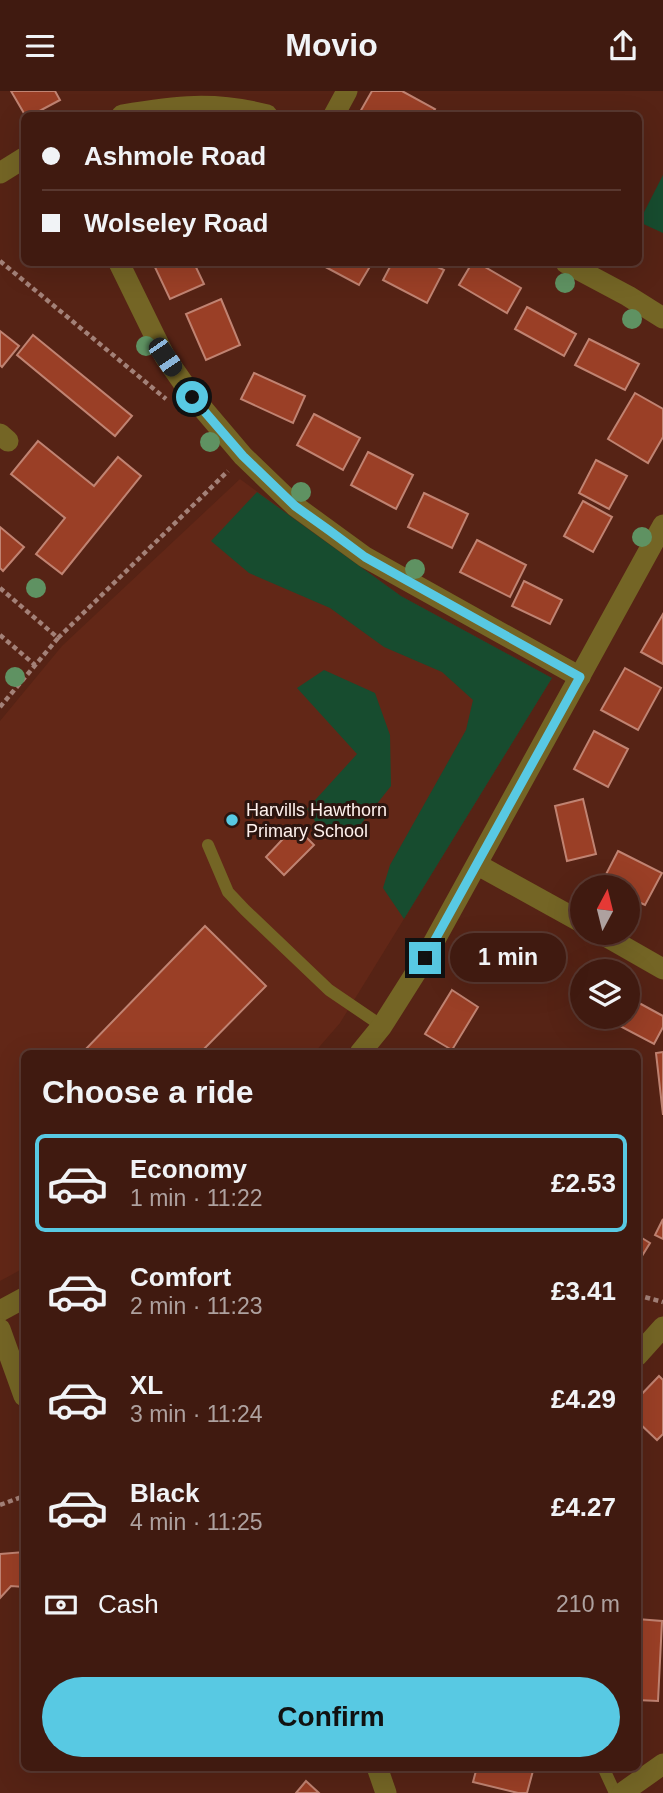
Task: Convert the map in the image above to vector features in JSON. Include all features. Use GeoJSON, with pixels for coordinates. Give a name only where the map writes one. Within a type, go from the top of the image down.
{"type":"FeatureCollection","features":[{"type":"Feature","properties":{"kind":"street"},"geometry":{"type":"LineString","coordinates":[[336,112],[346,91]]}},
{"type":"Feature","properties":{"kind":"street"},"geometry":{"type":"LineString","coordinates":[[132,112],[177,98],[249,112]]}},
{"type":"Feature","properties":{"kind":"street"},"geometry":{"type":"LineString","coordinates":[[0,173],[21,160]]}},
{"type":"Feature","properties":{"kind":"street"},"geometry":{"type":"LineString","coordinates":[[121,266],[165,357],[192,397],[243,456],[295,506],[365,557],[580,677]]}},
{"type":"Feature","properties":{"kind":"street"},"geometry":{"type":"LineString","coordinates":[[571,266],[663,319]]}},
{"type":"Feature","properties":{"kind":"street"},"geometry":{"type":"LineString","coordinates":[[362,1050],[382,1026],[478,865],[663,525]]}},
{"type":"Feature","properties":{"kind":"street"},"geometry":{"type":"LineString","coordinates":[[478,865],[570,916]]}},
{"type":"Feature","properties":{"kind":"street"},"geometry":{"type":"LineString","coordinates":[[621,945],[663,969]]}},
{"type":"Feature","properties":{"kind":"street"},"geometry":{"type":"LineString","coordinates":[[0,1311],[21,1300]]}},
{"type":"Feature","properties":{"kind":"street"},"geometry":{"type":"LineString","coordinates":[[641,1352],[663,1327]]}},
{"type":"Feature","properties":{"kind":"street"},"geometry":{"type":"LineString","coordinates":[[0,1329],[21,1388]]}},
{"type":"Feature","properties":{"kind":"street"},"geometry":{"type":"LineString","coordinates":[[622,1793],[663,1764]]}},
{"type":"Feature","properties":{"kind":"street"},"geometry":{"type":"LineString","coordinates":[[378,1771],[386,1793]]}},
{"type":"Feature","properties":{"kind":"lane"},"geometry":{"type":"LineString","coordinates":[[208,845],[228,892],[245,910],[329,989],[382,1026]]}},
{"type":"Feature","properties":{"kind":"lane"},"geometry":{"type":"LineString","coordinates":[[605,1771],[615,1793]]}},
{"type":"Feature","properties":{"kind":"path"},"geometry":{"type":"LineString","coordinates":[[0,261],[164,399],[192,397]]}},
{"type":"Feature","properties":{"kind":"path"},"geometry":{"type":"LineString","coordinates":[[0,707],[58,638],[243,456]]}},
{"type":"Feature","properties":{"kind":"path"},"geometry":{"type":"LineString","coordinates":[[0,588],[58,638]]}},
{"type":"Feature","properties":{"kind":"path"},"geometry":{"type":"LineString","coordinates":[[0,635],[35,665]]}},
{"type":"Feature","properties":{"kind":"path"},"geometry":{"type":"LineString","coordinates":[[641,1296],[663,1302]]}},
{"type":"Feature","properties":{"kind":"path"},"geometry":{"type":"LineString","coordinates":[[0,1505],[21,1497]]}},
{"type":"Feature","properties":{"kind":"shaded area","name":"Harvills Hawthorn Primary School"},"geometry":{"type":"Polygon","coordinates":[[[240,479],[401,596],[552,678],[340,1023],[317,1050],[21,1050],[21,1270],[0,1281],[0,721],[62,646],[240,479]]]}},
{"type":"Feature","properties":{"kind":"green space"},"geometry":{"type":"Polygon","coordinates":[[[663,175],[663,233],[642,223],[642,216],[663,175]]]}},
{"type":"Feature","properties":{"kind":"green space"},"geometry":{"type":"Polygon","coordinates":[[[257,492],[401,596],[552,678],[404,919],[383,888],[390,865],[466,730],[473,700],[442,672],[384,647],[330,608],[249,573],[211,541],[257,492]]]}},
{"type":"Feature","properties":{"kind":"green space"},"geometry":{"type":"Polygon","coordinates":[[[324,670],[375,693],[390,735],[391,786],[361,824],[326,838],[307,809],[357,754],[297,688],[324,670]]]}},
{"type":"Feature","properties":{"kind":"building"},"geometry":{"type":"Polygon","coordinates":[[[11,91],[55,91],[60,100],[38,112],[23,112],[11,91]]]}},
{"type":"Feature","properties":{"kind":"building"},"geometry":{"type":"Polygon","coordinates":[[[372,91],[402,91],[435,109],[433,112],[360,112],[372,91]]]}},
{"type":"Feature","properties":{"kind":"building"},"geometry":{"type":"Polygon","coordinates":[[[154,266],[195,266],[204,284],[170,299],[154,266]]]}},
{"type":"Feature","properties":{"kind":"building"},"geometry":{"type":"Polygon","coordinates":[[[324,266],[370,266],[359,285],[324,266]]]}},
{"type":"Feature","properties":{"kind":"building"},"geometry":{"type":"Polygon","coordinates":[[[390,266],[435,266],[444,270],[427,303],[383,280],[390,266]]]}},
{"type":"Feature","properties":{"kind":"building"},"geometry":{"type":"Polygon","coordinates":[[[470,266],[483,266],[521,288],[507,313],[459,285],[470,266]]]}},
{"type":"Feature","properties":{"kind":"building"},"geometry":{"type":"Polygon","coordinates":[[[221,299],[240,345],[206,360],[186,314],[221,299]]]}},
{"type":"Feature","properties":{"kind":"building"},"geometry":{"type":"Polygon","coordinates":[[[527,307],[576,334],[564,356],[515,329],[527,307]]]}},
{"type":"Feature","properties":{"kind":"building"},"geometry":{"type":"Polygon","coordinates":[[[0,331],[19,346],[2,367],[0,365],[0,331]]]}},
{"type":"Feature","properties":{"kind":"building"},"geometry":{"type":"Polygon","coordinates":[[[33,335],[132,416],[115,436],[17,355],[33,335]]]}},
{"type":"Feature","properties":{"kind":"building"},"geometry":{"type":"Polygon","coordinates":[[[589,339],[639,364],[625,390],[575,365],[589,339]]]}},
{"type":"Feature","properties":{"kind":"building"},"geometry":{"type":"Polygon","coordinates":[[[254,373],[305,396],[293,423],[241,399],[254,373]]]}},
{"type":"Feature","properties":{"kind":"building"},"geometry":{"type":"Polygon","coordinates":[[[635,393],[663,409],[663,437],[648,463],[608,439],[635,393]]]}},
{"type":"Feature","properties":{"kind":"building"},"geometry":{"type":"Polygon","coordinates":[[[314,414],[360,438],[343,470],[297,445],[314,414]]]}},
{"type":"Feature","properties":{"kind":"building"},"geometry":{"type":"Polygon","coordinates":[[[38,441],[94,486],[118,457],[141,476],[62,574],[36,554],[65,518],[11,474],[38,441]]]}},
{"type":"Feature","properties":{"kind":"building"},"geometry":{"type":"Polygon","coordinates":[[[368,452],[413,475],[396,509],[351,485],[368,452]]]}},
{"type":"Feature","properties":{"kind":"building"},"geometry":{"type":"Polygon","coordinates":[[[596,460],[627,476],[609,509],[579,493],[596,460]]]}},
{"type":"Feature","properties":{"kind":"building"},"geometry":{"type":"Polygon","coordinates":[[[424,493],[468,514],[452,548],[408,527],[424,493]]]}},
{"type":"Feature","properties":{"kind":"building"},"geometry":{"type":"Polygon","coordinates":[[[583,501],[612,517],[593,552],[564,536],[583,501]]]}},
{"type":"Feature","properties":{"kind":"building"},"geometry":{"type":"Polygon","coordinates":[[[0,527],[24,547],[3,571],[0,568],[0,527]]]}},
{"type":"Feature","properties":{"kind":"building"},"geometry":{"type":"Polygon","coordinates":[[[477,540],[526,565],[510,597],[460,572],[477,540]]]}},
{"type":"Feature","properties":{"kind":"building"},"geometry":{"type":"Polygon","coordinates":[[[524,581],[562,600],[550,624],[512,606],[524,581]]]}},
{"type":"Feature","properties":{"kind":"building"},"geometry":{"type":"Polygon","coordinates":[[[663,614],[663,664],[641,652],[663,614]]]}},
{"type":"Feature","properties":{"kind":"building"},"geometry":{"type":"Polygon","coordinates":[[[625,668],[661,688],[638,730],[601,710],[625,668]]]}},
{"type":"Feature","properties":{"kind":"building"},"geometry":{"type":"Polygon","coordinates":[[[594,731],[628,749],[608,787],[574,769],[594,731]]]}},
{"type":"Feature","properties":{"kind":"building"},"geometry":{"type":"Polygon","coordinates":[[[583,799],[596,854],[567,861],[555,806],[583,799]]]}},
{"type":"Feature","properties":{"kind":"building"},"geometry":{"type":"Polygon","coordinates":[[[295,826],[314,845],[284,875],[266,857],[295,826]]]}},
{"type":"Feature","properties":{"kind":"building"},"geometry":{"type":"Polygon","coordinates":[[[618,851],[662,873],[645,905],[640,903],[640,875],[606,875],[618,851]]]}},
{"type":"Feature","properties":{"kind":"building"},"geometry":{"type":"Polygon","coordinates":[[[205,926],[266,986],[203,1050],[85,1050],[205,926]]]}},
{"type":"Feature","properties":{"kind":"building"},"geometry":{"type":"Polygon","coordinates":[[[522,935],[531,963],[479,981],[469,952],[522,935]]]}},
{"type":"Feature","properties":{"kind":"building"},"geometry":{"type":"Polygon","coordinates":[[[452,990],[478,1007],[452,1050],[425,1034],[452,990]]]}},
{"type":"Feature","properties":{"kind":"building"},"geometry":{"type":"Polygon","coordinates":[[[640,1004],[663,1016],[663,1027],[654,1044],[626,1029],[640,1029],[640,1004]]]}},
{"type":"Feature","properties":{"kind":"building"},"geometry":{"type":"Polygon","coordinates":[[[663,1052],[663,1115],[656,1053],[663,1052]]]}},
{"type":"Feature","properties":{"kind":"building"},"geometry":{"type":"Polygon","coordinates":[[[663,1219],[663,1239],[655,1235],[663,1219]]]}},
{"type":"Feature","properties":{"kind":"building"},"geometry":{"type":"Polygon","coordinates":[[[641,1237],[650,1243],[641,1258],[641,1237]]]}},
{"type":"Feature","properties":{"kind":"building"},"geometry":{"type":"Polygon","coordinates":[[[659,1376],[663,1380],[663,1434],[657,1440],[641,1425],[641,1395],[659,1376]]]}},
{"type":"Feature","properties":{"kind":"building"},"geometry":{"type":"Polygon","coordinates":[[[21,1552],[21,1587],[11,1586],[0,1598],[0,1554],[21,1552]]]}},
{"type":"Feature","properties":{"kind":"building"},"geometry":{"type":"Polygon","coordinates":[[[641,1619],[662,1621],[658,1701],[641,1700],[641,1619]]]}},
{"type":"Feature","properties":{"kind":"building"},"geometry":{"type":"Polygon","coordinates":[[[476,1771],[533,1771],[527,1793],[473,1782],[476,1771]]]}},
{"type":"Feature","properties":{"kind":"building"},"geometry":{"type":"Polygon","coordinates":[[[306,1781],[319,1793],[296,1793],[306,1781]]]}},
{"type":"Feature","properties":{"kind":"place","name":"Harvills Hawthorn Primary School"},"geometry":{"type":"Point","coordinates":[232,820]}},
{"type":"Feature","properties":{"kind":"route"},"geometry":{"type":"LineString","coordinates":[[192,397],[243,456],[295,506],[365,557],[580,677],[425,958]]}}]}
